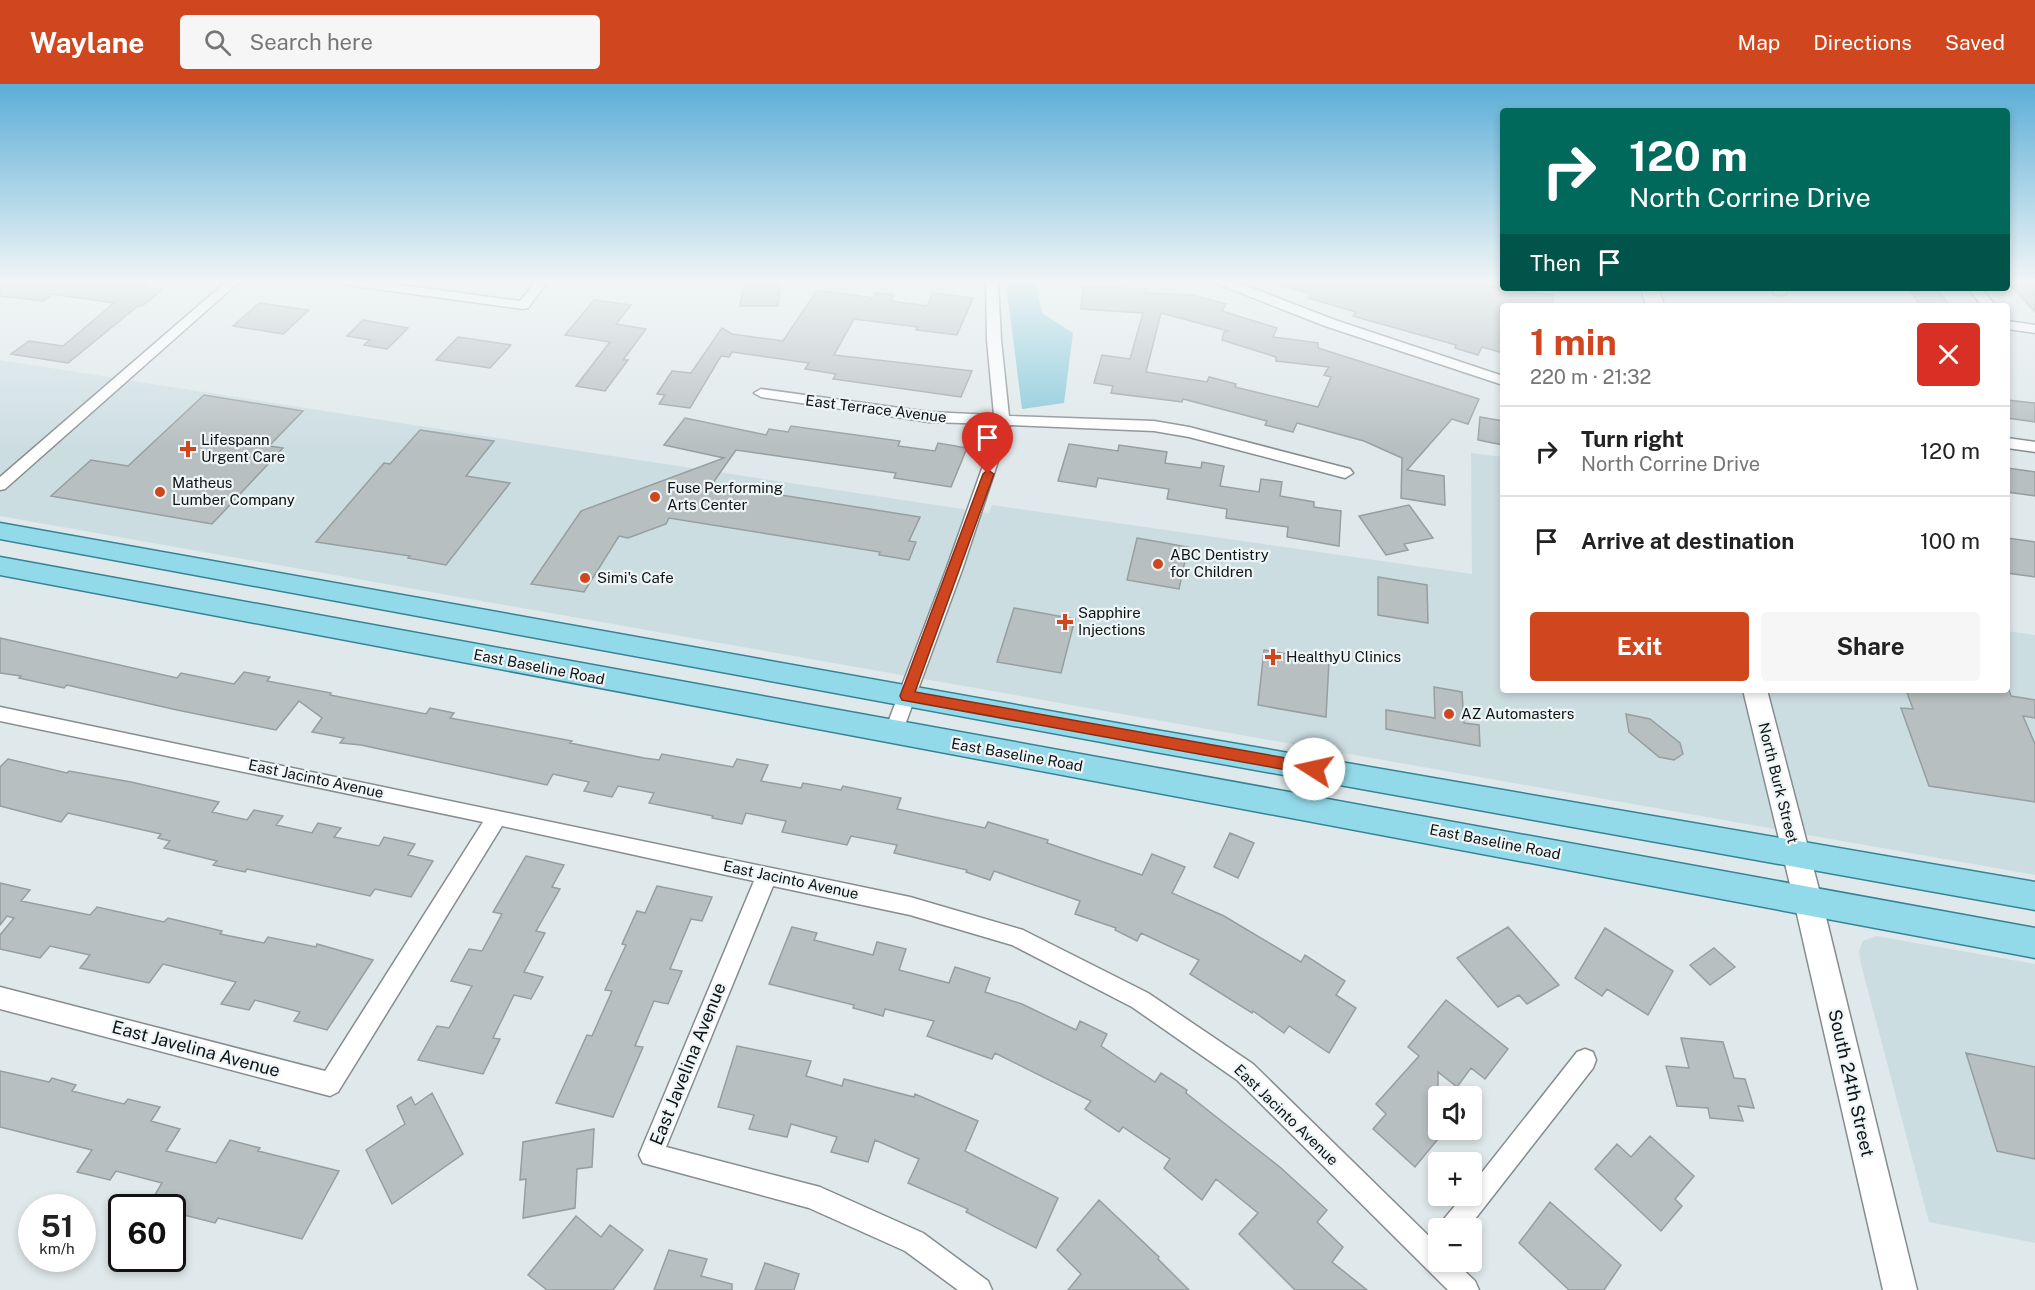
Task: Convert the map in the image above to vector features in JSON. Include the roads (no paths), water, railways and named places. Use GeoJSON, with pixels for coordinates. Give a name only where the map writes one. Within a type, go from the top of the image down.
{"type":"FeatureCollection","features":[{"type":"Feature","properties":{"kind":"main road","name":"East Baseline Road"},"geometry":{"type":"LineString","coordinates":[[0,531],[907,696],[1802,877],[2035,943]]}},
{"type":"Feature","properties":{"kind":"main road","name":"East Baseline Road"},"geometry":{"type":"LineString","coordinates":[[0,566],[892,733],[1802,877],[2035,896]]}},
{"type":"Feature","properties":{"kind":"street"},"geometry":{"type":"LineString","coordinates":[[0,485],[170,337]]}},
{"type":"Feature","properties":{"kind":"street"},"geometry":{"type":"LineString","coordinates":[[892,733],[1000,442],[1004,420],[994,337]]}},
{"type":"Feature","properties":{"kind":"street"},"geometry":{"type":"LineString","coordinates":[[1373,337],[1500,380]]}},
{"type":"Feature","properties":{"kind":"street","name":"East Terrace Avenue"},"geometry":{"type":"LineString","coordinates":[[761,393],[929,417],[1154,426],[1189,432],[1345,472]]}},
{"type":"Feature","properties":{"kind":"street"},"geometry":{"type":"LineString","coordinates":[[2010,443],[2035,447]]}},
{"type":"Feature","properties":{"kind":"street","name":"North Burk Street"},"geometry":{"type":"LineString","coordinates":[[1756,693],[1802,877]]}},
{"type":"Feature","properties":{"kind":"street","name":"East Jacinto Avenue"},"geometry":{"type":"LineString","coordinates":[[0,714],[497,816],[910,906],[1016,937],[1140,1000],[1245,1072],[1428,1244]]}},
{"type":"Feature","properties":{"kind":"street","name":"East Javelina Avenue"},"geometry":{"type":"LineString","coordinates":[[0,998],[330,1084],[497,816]]}},
{"type":"Feature","properties":{"kind":"street","name":"East Javelina Avenue"},"geometry":{"type":"LineString","coordinates":[[767,875],[651,1155],[811,1196],[914,1242],[979,1290]]}},
{"type":"Feature","properties":{"kind":"street","name":"South 24th Street"},"geometry":{"type":"LineString","coordinates":[[1802,877],[1900,1290]]}},
{"type":"Feature","properties":{"kind":"street"},"geometry":{"type":"LineString","coordinates":[[1461,1218],[1585,1059]]}},
{"type":"Feature","properties":{"kind":"street","name":"East Jacinto Avenue"},"geometry":{"type":"LineString","coordinates":[[1452,1272],[1466,1290]]}},
{"type":"Feature","properties":{"kind":"place","name":"Lifespann Urgent Care"},"geometry":{"type":"Point","coordinates":[188,449]}},
{"type":"Feature","properties":{"kind":"place","name":"Matheus Lumber Company"},"geometry":{"type":"Point","coordinates":[160,492]}},
{"type":"Feature","properties":{"kind":"place","name":"Fuse Performing Arts Center"},"geometry":{"type":"Point","coordinates":[655,497]}},
{"type":"Feature","properties":{"kind":"place","name":"ABC Dentistry for Children"},"geometry":{"type":"Point","coordinates":[1158,564]}},
{"type":"Feature","properties":{"kind":"place","name":"Simi's Cafe"},"geometry":{"type":"Point","coordinates":[585,578]}},
{"type":"Feature","properties":{"kind":"place","name":"Sapphire Injections"},"geometry":{"type":"Point","coordinates":[1065,622]}},
{"type":"Feature","properties":{"kind":"place","name":"HealthyU Clinics"},"geometry":{"type":"Point","coordinates":[1273,657]}},
{"type":"Feature","properties":{"kind":"place","name":"AZ Automasters"},"geometry":{"type":"Point","coordinates":[1449,714]}}]}
